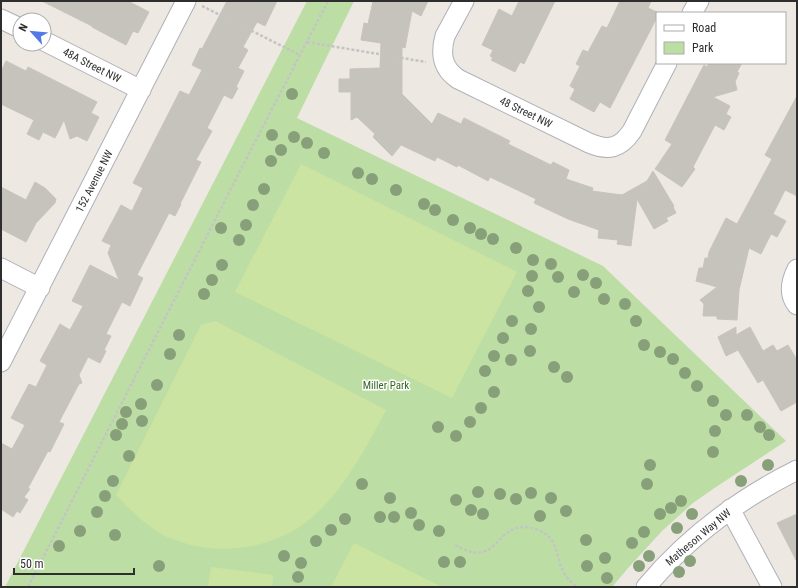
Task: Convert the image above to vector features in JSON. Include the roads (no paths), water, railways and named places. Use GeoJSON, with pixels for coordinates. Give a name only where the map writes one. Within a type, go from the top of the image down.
{"type":"FeatureCollection","features":[{"type":"Feature","properties":{"kind":"street","name":"48 Street NW"},"geometry":{"type":"LineString","coordinates":[[464,1],[443,42],[442,54],[448,70],[458,79],[599,148],[619,145],[625,140],[632,131],[666,64]]}},
{"type":"Feature","properties":{"kind":"street"},"geometry":{"type":"LineString","coordinates":[[693,12],[699,1]]}},
{"type":"Feature","properties":{"kind":"street","name":"152 Avenue NW"},"geometry":{"type":"LineString","coordinates":[[1,362],[141,90],[193,3]]}},
{"type":"Feature","properties":{"kind":"street"},"geometry":{"type":"LineString","coordinates":[[1,19],[12,24]]}},
{"type":"Feature","properties":{"kind":"street","name":"48A Street NW"},"geometry":{"type":"LineString","coordinates":[[52,45],[141,90]]}},
{"type":"Feature","properties":{"kind":"street"},"geometry":{"type":"LineString","coordinates":[[1,268],[40,288]]}},
{"type":"Feature","properties":{"kind":"street"},"geometry":{"type":"LineString","coordinates":[[794,301],[791,289],[797,269]]}},
{"type":"Feature","properties":{"kind":"street","name":"Matheson Way NW"},"geometry":{"type":"LineString","coordinates":[[646,587],[659,571],[684,546],[708,526],[756,492],[797,470]]}},
{"type":"Feature","properties":{"kind":"street"},"geometry":{"type":"LineString","coordinates":[[730,510],[772,587]]}},
{"type":"Feature","properties":{"kind":"park label","name":"Miller Park"},"geometry":{"type":"Point","coordinates":[386,385]}}]}
